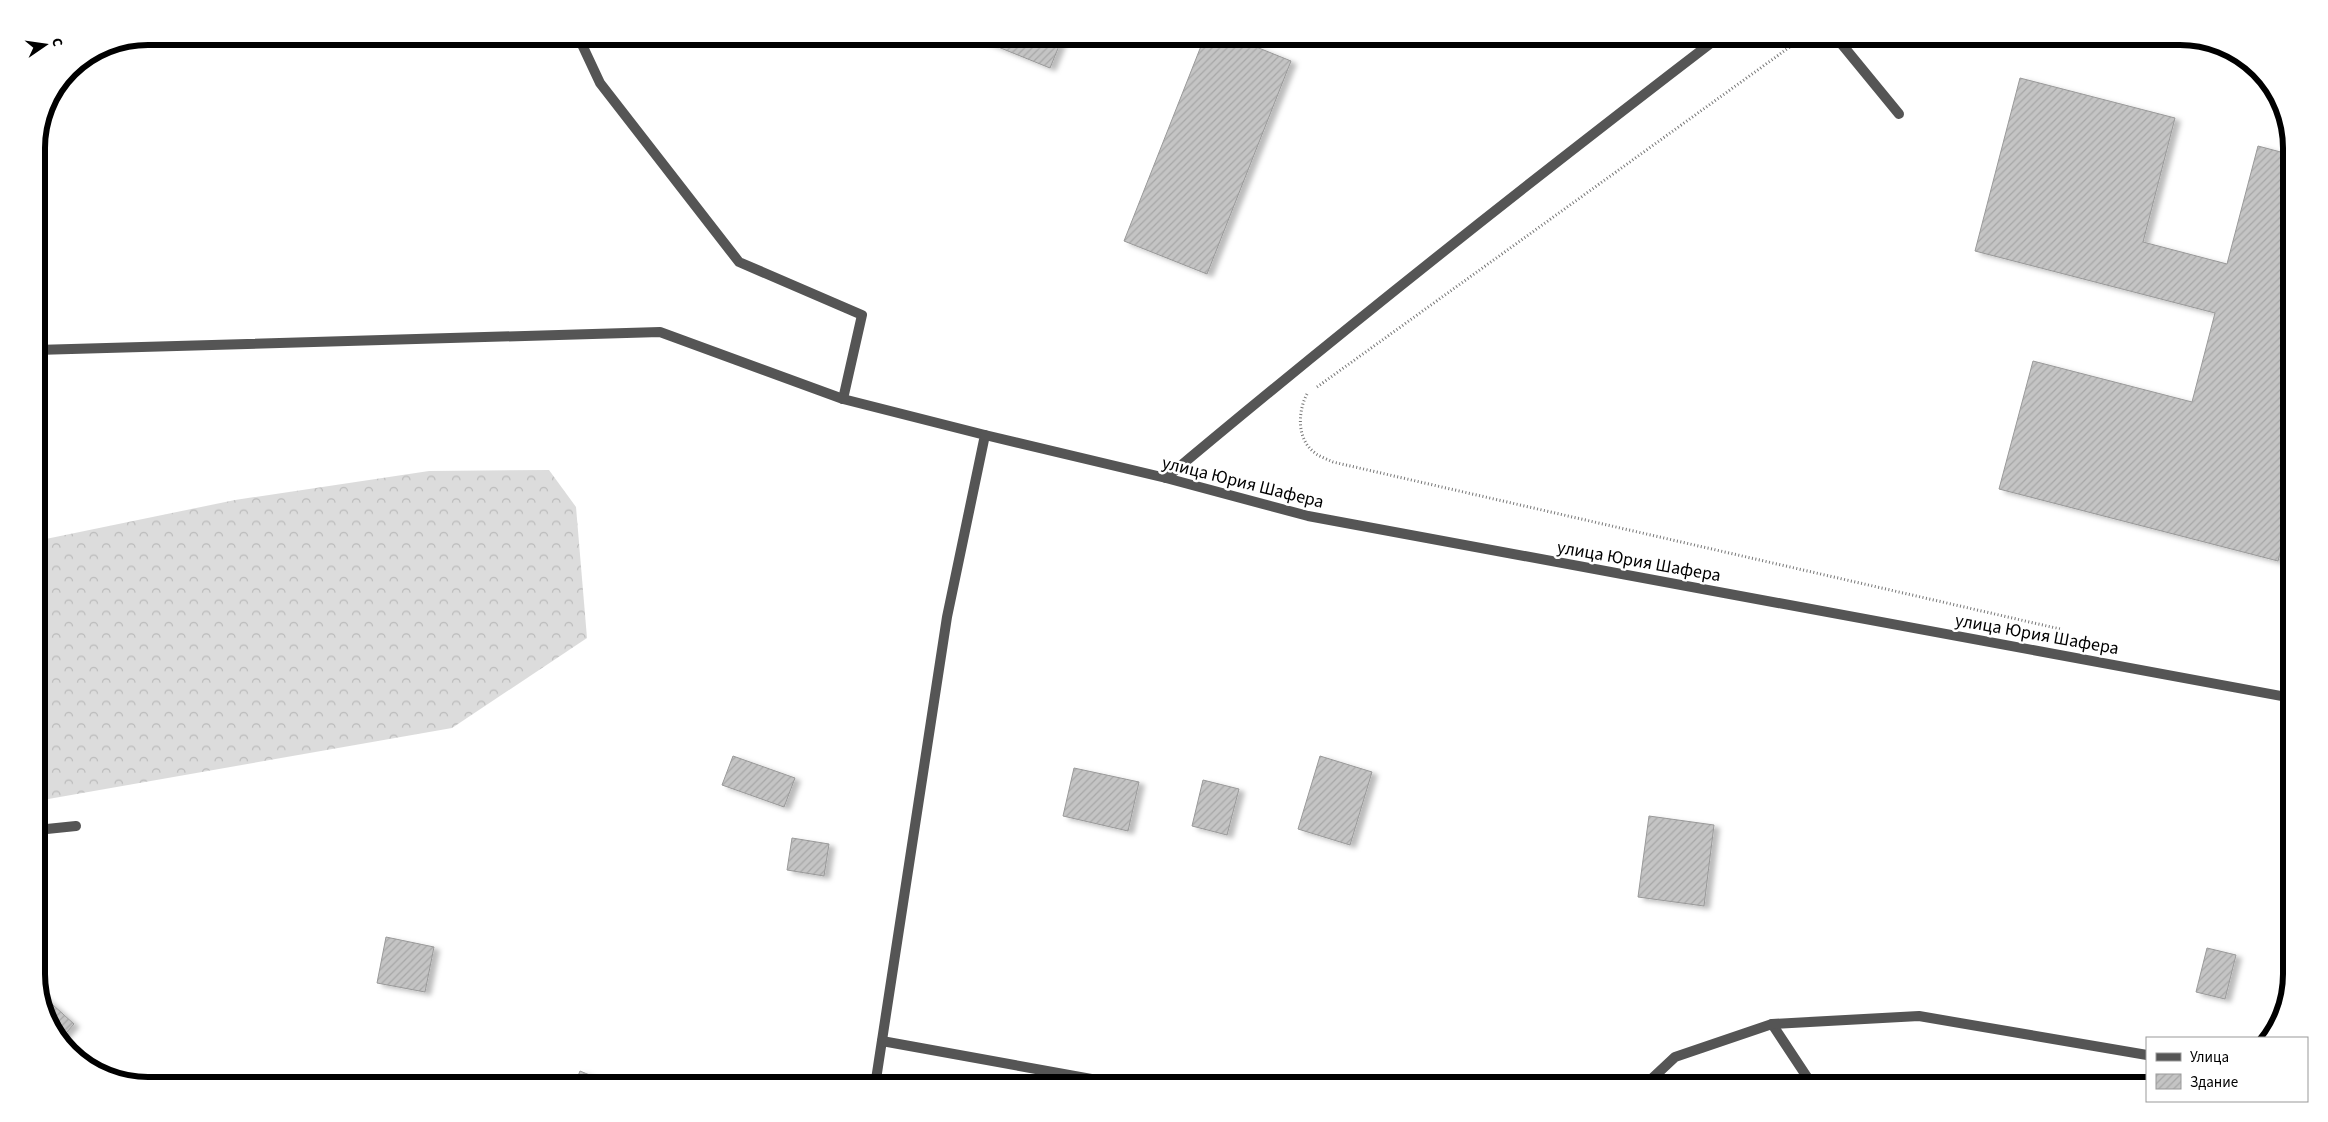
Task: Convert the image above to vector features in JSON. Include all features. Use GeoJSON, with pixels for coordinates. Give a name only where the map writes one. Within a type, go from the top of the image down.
{"type":"FeatureCollection","features":[{"type":"Feature","properties":{"kind":"street"},"geometry":{"type":"LineString","coordinates":[[582,45],[600,83],[739,262],[862,315],[843,399]]}},
{"type":"Feature","properties":{"kind":"street"},"geometry":{"type":"LineString","coordinates":[[1166,478],[1290,374],[1591,135],[1708,45]]}},
{"type":"Feature","properties":{"kind":"street"},"geometry":{"type":"LineString","coordinates":[[1843,45],[1899,114]]}},
{"type":"Feature","properties":{"kind":"street","name":"улица Юрия Шафера"},"geometry":{"type":"LineString","coordinates":[[45,350],[660,332],[843,399],[1166,478],[1308,516],[2283,696]]}},
{"type":"Feature","properties":{"kind":"street"},"geometry":{"type":"LineString","coordinates":[[876,1077],[947,617],[986,435]]}},
{"type":"Feature","properties":{"kind":"street"},"geometry":{"type":"LineString","coordinates":[[45,829],[76,826]]}},
{"type":"Feature","properties":{"kind":"street"},"geometry":{"type":"LineString","coordinates":[[1654,1077],[1675,1057],[1772,1024],[1920,1016],[2146,1054]]}},
{"type":"Feature","properties":{"kind":"street"},"geometry":{"type":"LineString","coordinates":[[1772,1024],[1807,1077]]}},
{"type":"Feature","properties":{"kind":"street"},"geometry":{"type":"LineString","coordinates":[[882,1041],[1080,1077]]}},
{"type":"Feature","properties":{"kind":"path"},"geometry":{"type":"LineString","coordinates":[[1792,45],[1307,394],[1300,413],[1302,434],[1314,452],[1333,462],[2069,631]]}},
{"type":"Feature","properties":{"kind":"green space"},"geometry":{"type":"Polygon","coordinates":[[[549,470],[576,507],[587,638],[452,728],[45,800],[45,539],[235,500],[429,471],[549,470]]]}},
{"type":"Feature","properties":{"kind":"building"},"geometry":{"type":"Polygon","coordinates":[[[993,45],[1059,45],[1050,68],[993,45]]]}},
{"type":"Feature","properties":{"kind":"building"},"geometry":{"type":"Polygon","coordinates":[[[1201,45],[1251,45],[1291,61],[1207,274],[1124,241],[1201,45]]]}},
{"type":"Feature","properties":{"kind":"building"},"geometry":{"type":"Polygon","coordinates":[[[2020,78],[2175,118],[2143,242],[2227,264],[2258,146],[2283,153],[2283,542],[2278,561],[1999,489],[2033,361],[2192,402],[2215,313],[1975,251],[2020,78]]]}},
{"type":"Feature","properties":{"kind":"building"},"geometry":{"type":"Polygon","coordinates":[[[733,756],[795,778],[784,807],[722,785],[733,756]]]}},
{"type":"Feature","properties":{"kind":"building"},"geometry":{"type":"Polygon","coordinates":[[[1320,756],[1372,772],[1350,845],[1298,829],[1320,756]]]}},
{"type":"Feature","properties":{"kind":"building"},"geometry":{"type":"Polygon","coordinates":[[[1074,768],[1139,782],[1128,831],[1063,816],[1074,768]]]}},
{"type":"Feature","properties":{"kind":"building"},"geometry":{"type":"Polygon","coordinates":[[[1203,780],[1239,789],[1227,835],[1192,826],[1203,780]]]}},
{"type":"Feature","properties":{"kind":"building"},"geometry":{"type":"Polygon","coordinates":[[[1649,816],[1714,825],[1704,906],[1638,897],[1649,816]]]}},
{"type":"Feature","properties":{"kind":"building"},"geometry":{"type":"Polygon","coordinates":[[[792,838],[829,844],[824,876],[787,870],[792,838]]]}},
{"type":"Feature","properties":{"kind":"building"},"geometry":{"type":"Polygon","coordinates":[[[386,937],[434,947],[425,992],[377,983],[386,937]]]}},
{"type":"Feature","properties":{"kind":"building"},"geometry":{"type":"Polygon","coordinates":[[[2207,948],[2236,955],[2225,999],[2196,992],[2207,948]]]}},
{"type":"Feature","properties":{"kind":"building"},"geometry":{"type":"Polygon","coordinates":[[[49,1001],[74,1024],[65,1034],[49,1001]]]}},
{"type":"Feature","properties":{"kind":"building"},"geometry":{"type":"Polygon","coordinates":[[[580,1071],[594,1077],[578,1077],[580,1071]]]}}]}
